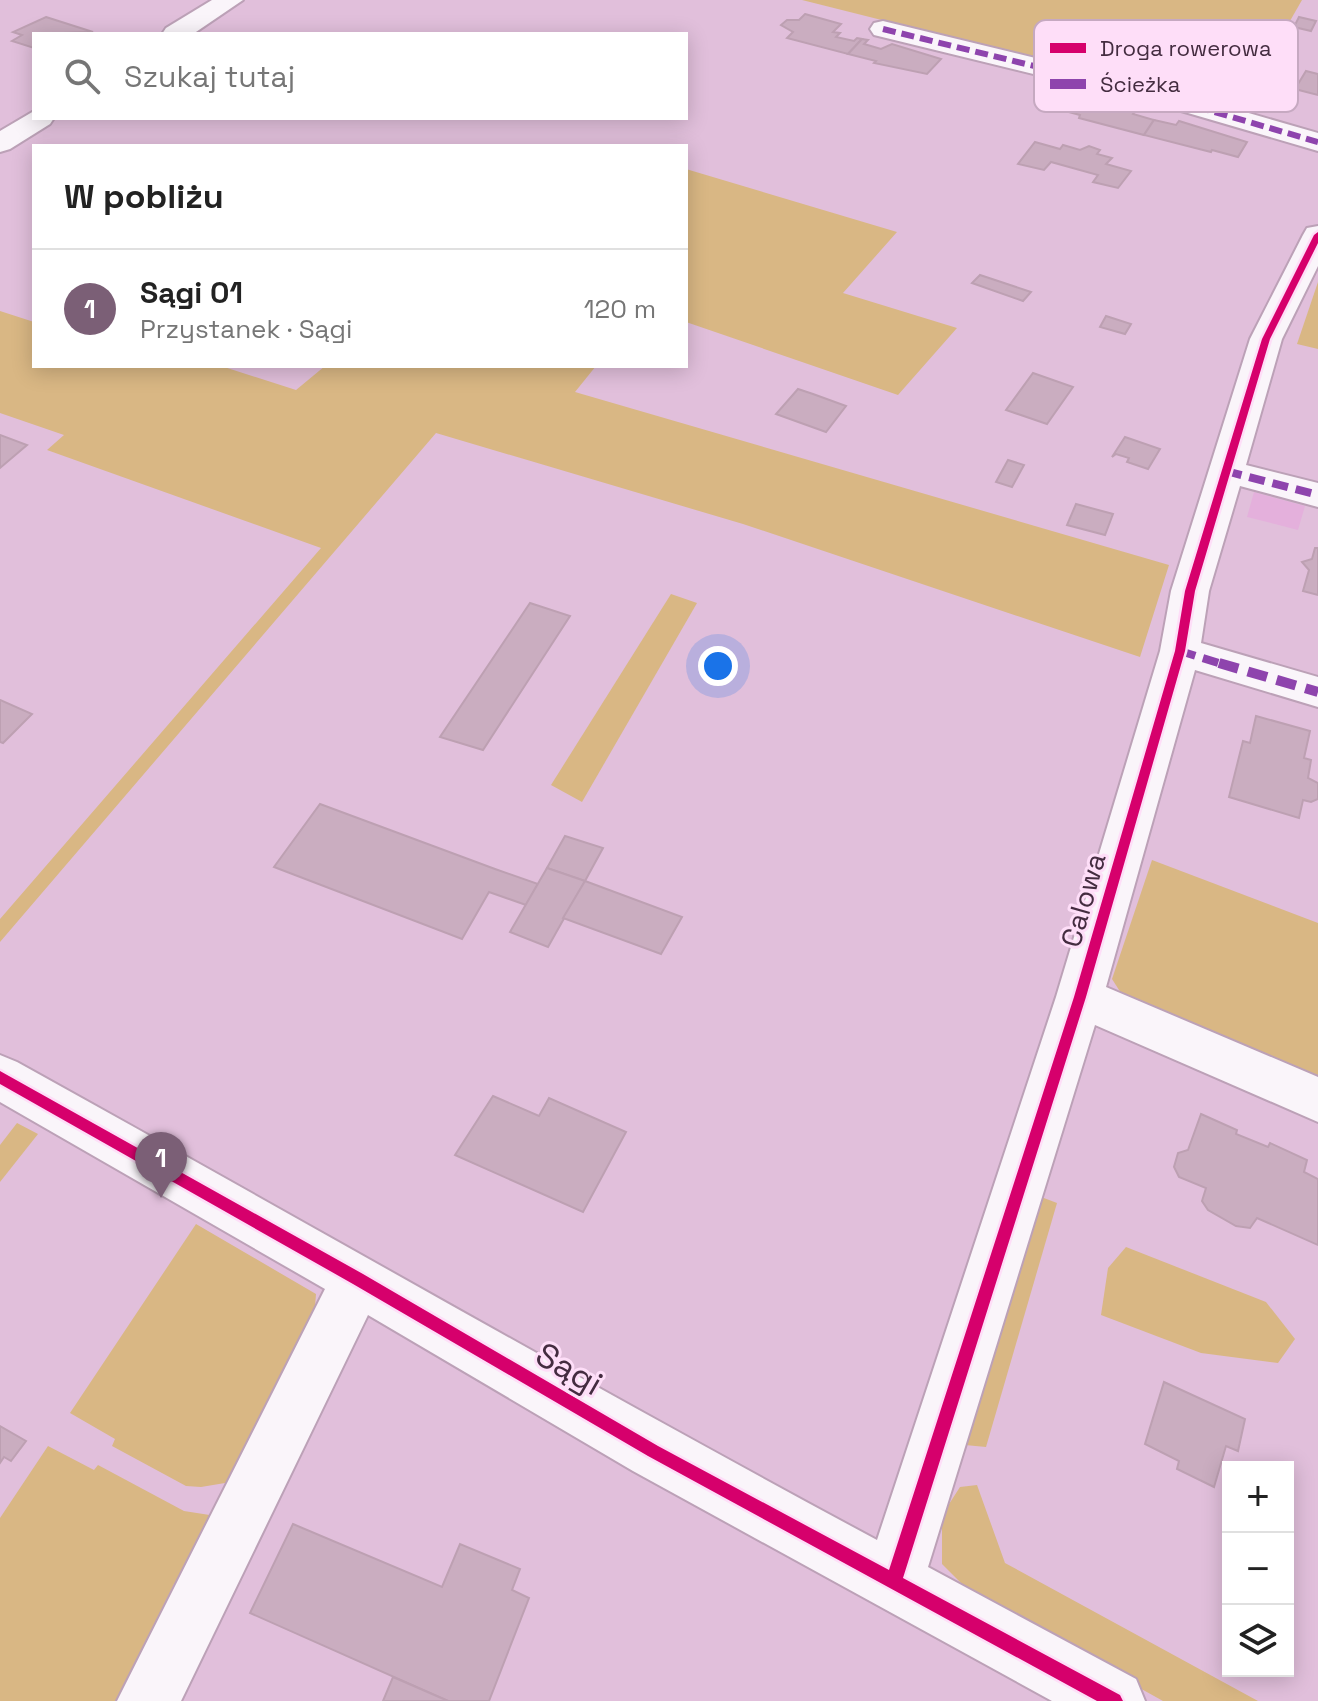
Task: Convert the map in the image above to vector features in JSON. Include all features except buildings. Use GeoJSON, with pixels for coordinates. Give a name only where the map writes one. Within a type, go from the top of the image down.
{"type":"FeatureCollection","features":[{"type":"Feature","properties":{"kind":"street"},"geometry":{"type":"LineString","coordinates":[[178,32],[230,0]]}},
{"type":"Feature","properties":{"kind":"street"},"geometry":{"type":"LineString","coordinates":[[883,29],[1034,66]]}},
{"type":"Feature","properties":{"kind":"street"},"geometry":{"type":"LineString","coordinates":[[1214,112],[1318,142]]}},
{"type":"Feature","properties":{"kind":"street"},"geometry":{"type":"LineString","coordinates":[[0,143],[37,120]]}},
{"type":"Feature","properties":{"kind":"street","name":"Calowa"},"geometry":{"type":"LineString","coordinates":[[894,1580],[1080,997],[1180,651],[1190,591],[1266,339],[1318,235]]}},
{"type":"Feature","properties":{"kind":"street"},"geometry":{"type":"LineString","coordinates":[[1226,471],[1318,495]]}},
{"type":"Feature","properties":{"kind":"street"},"geometry":{"type":"LineString","coordinates":[[1180,651],[1318,692]]}},
{"type":"Feature","properties":{"kind":"street"},"geometry":{"type":"LineString","coordinates":[[1080,997],[1318,1100]]}},
{"type":"Feature","properties":{"kind":"street","name":"Sągi"},"geometry":{"type":"LineString","coordinates":[[0,1077],[358,1279],[653,1451],[1114,1701]]}},
{"type":"Feature","properties":{"kind":"street"},"geometry":{"type":"LineString","coordinates":[[148,1701],[358,1279]]}},
{"type":"Feature","properties":{"kind":"shaded area"},"geometry":{"type":"Polygon","coordinates":[[[802,0],[1302,0],[1291,20],[1034,20],[1034,58],[802,0]]]}},
{"type":"Feature","properties":{"kind":"shaded area"},"geometry":{"type":"Polygon","coordinates":[[[688,170],[897,232],[843,293],[957,328],[898,395],[688,323],[688,170]]]}},
{"type":"Feature","properties":{"kind":"shaded area"},"geometry":{"type":"Polygon","coordinates":[[[1318,282],[1318,349],[1297,344],[1318,282]]]}},
{"type":"Feature","properties":{"kind":"shaded area"},"geometry":{"type":"Polygon","coordinates":[[[0,311],[32,321],[32,368],[227,368],[296,390],[323,368],[594,368],[575,392],[1169,565],[1140,657],[743,524],[436,433],[0,942],[0,919],[321,548],[47,450],[64,435],[0,413],[0,311]]]}},
{"type":"Feature","properties":{"kind":"shaded area"},"geometry":{"type":"Polygon","coordinates":[[[1254,492],[1305,506],[1298,530],[1247,517],[1254,492]]]}},
{"type":"Feature","properties":{"kind":"shaded area"},"geometry":{"type":"Polygon","coordinates":[[[671,594],[697,603],[582,802],[551,785],[671,594]]]}},
{"type":"Feature","properties":{"kind":"shaded area"},"geometry":{"type":"Polygon","coordinates":[[[1152,860],[1318,923],[1318,1084],[1128,1004],[1112,979],[1152,860]]]}},
{"type":"Feature","properties":{"kind":"shaded area"},"geometry":{"type":"Polygon","coordinates":[[[17,1123],[38,1134],[0,1182],[0,1145],[17,1123]]]}},
{"type":"Feature","properties":{"kind":"shaded area"},"geometry":{"type":"Polygon","coordinates":[[[1036,1195],[1057,1203],[986,1447],[965,1445],[1036,1195]]]}},
{"type":"Feature","properties":{"kind":"shaded area"},"geometry":{"type":"Polygon","coordinates":[[[196,1224],[316,1294],[313,1332],[231,1482],[201,1487],[186,1486],[112,1446],[115,1439],[70,1413],[196,1224]]]}},
{"type":"Feature","properties":{"kind":"shaded area"},"geometry":{"type":"Polygon","coordinates":[[[1126,1247],[1266,1302],[1295,1339],[1278,1363],[1201,1353],[1101,1315],[1108,1268],[1126,1247]]]}},
{"type":"Feature","properties":{"kind":"shaded area"},"geometry":{"type":"Polygon","coordinates":[[[48,1446],[94,1470],[98,1465],[184,1511],[216,1516],[183,1589],[174,1584],[117,1701],[0,1701],[0,1518],[48,1446]]]}},
{"type":"Feature","properties":{"kind":"shaded area"},"geometry":{"type":"Polygon","coordinates":[[[977,1485],[1005,1563],[1258,1701],[1163,1701],[974,1596],[942,1564],[942,1515],[960,1487],[977,1485]]]}},
{"type":"Feature","properties":{"kind":"marked path"},"geometry":{"type":"LineString","coordinates":[[883,29],[1034,66]]}},
{"type":"Feature","properties":{"kind":"marked path"},"geometry":{"type":"LineString","coordinates":[[1214,112],[1318,142]]}},
{"type":"Feature","properties":{"kind":"marked path"},"geometry":{"type":"LineString","coordinates":[[1226,471],[1318,495]]}},
{"type":"Feature","properties":{"kind":"marked path"},"geometry":{"type":"LineString","coordinates":[[1180,651],[1318,692]]}},
{"type":"Feature","properties":{"kind":"cycle path"},"geometry":{"type":"LineString","coordinates":[[894,1580],[1080,997],[1180,651],[1190,591],[1266,339],[1318,235]]}},
{"type":"Feature","properties":{"kind":"cycle path"},"geometry":{"type":"LineString","coordinates":[[0,1077],[358,1279],[653,1451],[1114,1701]]}},
{"type":"Feature","properties":{"kind":"place","name":"Sągi 01"},"geometry":{"type":"Point","coordinates":[161,1198]}}]}
